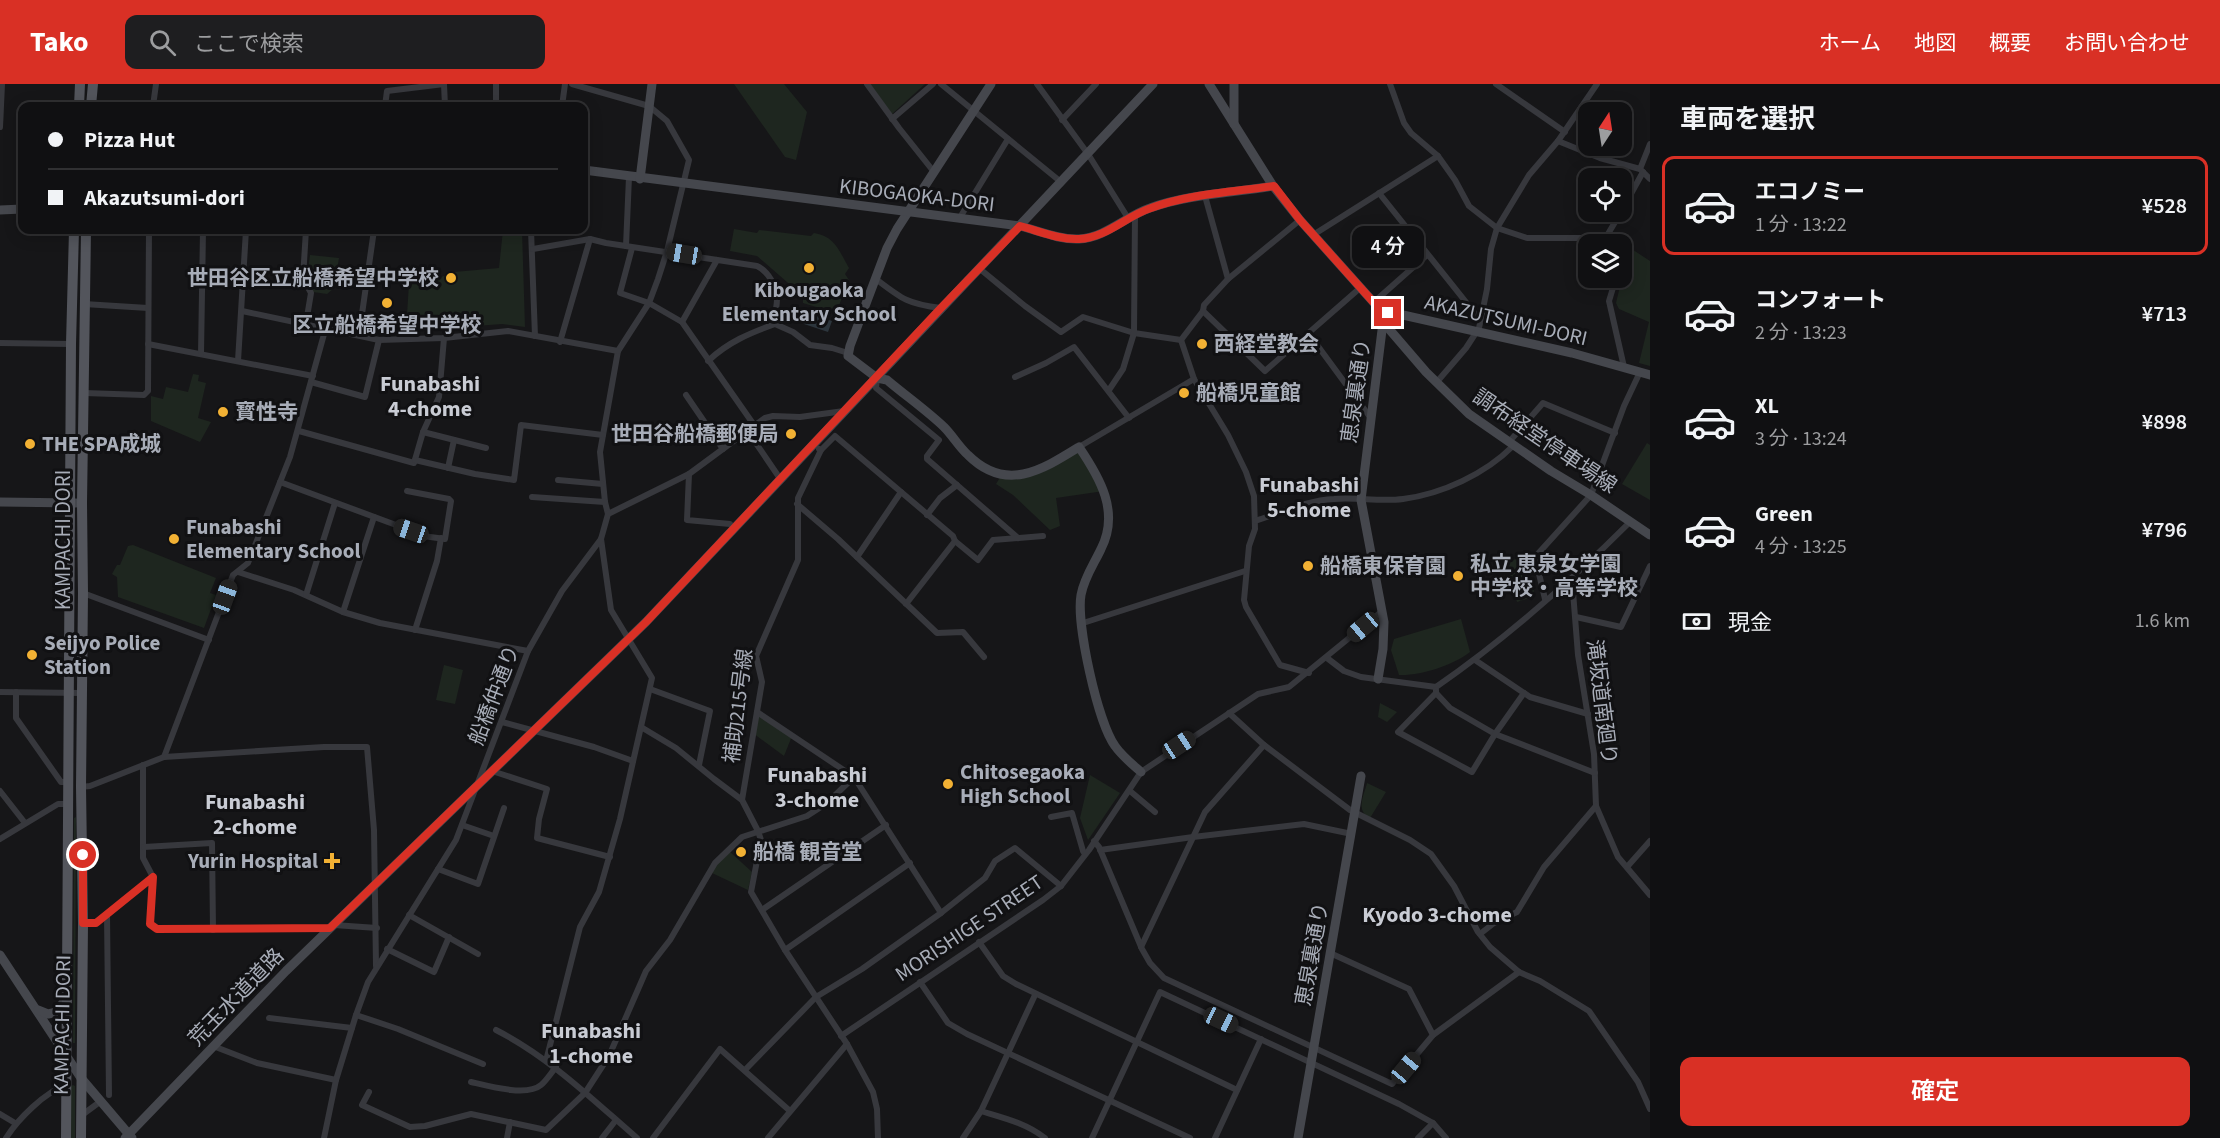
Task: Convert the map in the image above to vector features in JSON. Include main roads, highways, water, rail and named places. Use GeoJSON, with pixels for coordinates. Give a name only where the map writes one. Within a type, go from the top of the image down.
{"type":"FeatureCollection","features":[{"type":"Feature","properties":{"kind":"main road"},"geometry":{"type":"LineString","coordinates":[[79,102],[80,84]]}},
{"type":"Feature","properties":{"kind":"main road"},"geometry":{"type":"LineString","coordinates":[[91,102],[93,84]]}},
{"type":"Feature","properties":{"kind":"main road","name":"KAMPACHI DORI"},"geometry":{"type":"LineString","coordinates":[[74,234],[71,344],[76,503],[83,593],[81,1138]]}},
{"type":"Feature","properties":{"kind":"main road","name":"KAMPACHI DORI"},"geometry":{"type":"LineString","coordinates":[[66,1138],[69,693],[76,503],[84,393],[86,234]]}},
{"type":"Feature","properties":{"kind":"place","name":"Kibougaoka Elementary School"},"geometry":{"type":"Point","coordinates":[809,268]}},
{"type":"Feature","properties":{"kind":"place","name":"世田谷区立船橋希望中学校"},"geometry":{"type":"Point","coordinates":[451,278]}},
{"type":"Feature","properties":{"kind":"place","name":"区立船橋希望中学校"},"geometry":{"type":"Point","coordinates":[387,303]}},
{"type":"Feature","properties":{"kind":"place","name":"西経堂教会"},"geometry":{"type":"Point","coordinates":[1202,344]}},
{"type":"Feature","properties":{"kind":"place","name":"船橋児童館"},"geometry":{"type":"Point","coordinates":[1184,393]}},
{"type":"Feature","properties":{"kind":"place","name":"寳性寺"},"geometry":{"type":"Point","coordinates":[223,412]}},
{"type":"Feature","properties":{"kind":"place","name":"世田谷船橋郵便局"},"geometry":{"type":"Point","coordinates":[791,434]}},
{"type":"Feature","properties":{"kind":"place","name":"THE SPA成城"},"geometry":{"type":"Point","coordinates":[30,444]}},
{"type":"Feature","properties":{"kind":"place","name":"Funabashi Elementary School"},"geometry":{"type":"Point","coordinates":[174,539]}},
{"type":"Feature","properties":{"kind":"place","name":"船橋東保育園"},"geometry":{"type":"Point","coordinates":[1308,566]}},
{"type":"Feature","properties":{"kind":"place","name":"私立 恵泉女学園 中学校・高等学校"},"geometry":{"type":"Point","coordinates":[1458,576]}},
{"type":"Feature","properties":{"kind":"place","name":"Seijyo Police Station"},"geometry":{"type":"Point","coordinates":[32,655]}},
{"type":"Feature","properties":{"kind":"place","name":"Chitosegaoka High School"},"geometry":{"type":"Point","coordinates":[948,784]}},
{"type":"Feature","properties":{"kind":"place","name":"船橋 観音堂"},"geometry":{"type":"Point","coordinates":[741,852]}},
{"type":"Feature","properties":{"kind":"place","name":"Yurin Hospital"},"geometry":{"type":"Point","coordinates":[332,861]}},
{"type":"Feature","properties":{"kind":"district","name":"Funabashi 4-chome"},"geometry":{"type":"Point","coordinates":[430,396]}},
{"type":"Feature","properties":{"kind":"district","name":"Funabashi 5-chome"},"geometry":{"type":"Point","coordinates":[1309,498]}},
{"type":"Feature","properties":{"kind":"district","name":"Funabashi 3-chome"},"geometry":{"type":"Point","coordinates":[817,788]}},
{"type":"Feature","properties":{"kind":"district","name":"Funabashi 2-chome"},"geometry":{"type":"Point","coordinates":[255,814]}},
{"type":"Feature","properties":{"kind":"district","name":"Kyodo 3-chome"},"geometry":{"type":"Point","coordinates":[1437,915]}},
{"type":"Feature","properties":{"kind":"district","name":"Funabashi 1-chome"},"geometry":{"type":"Point","coordinates":[591,1044]}}]}
